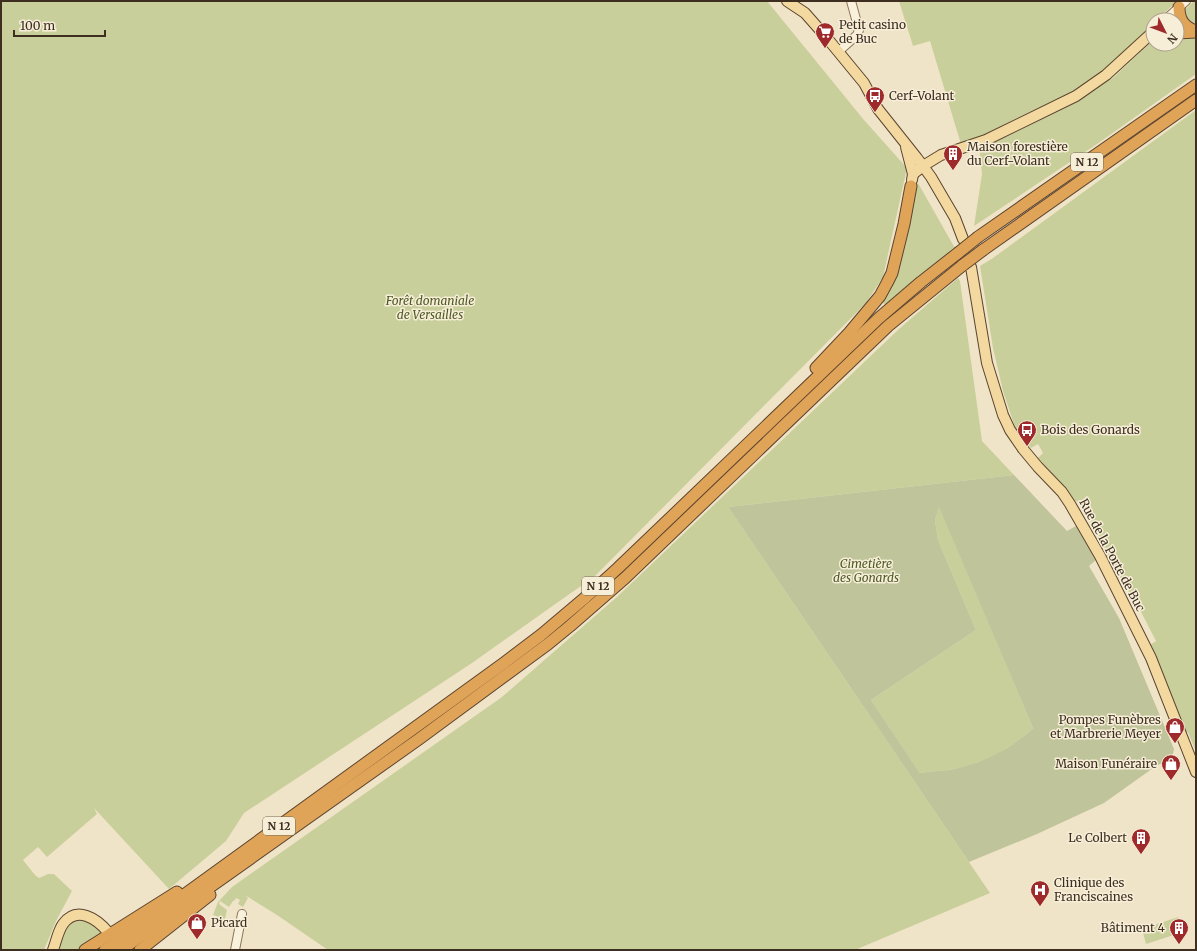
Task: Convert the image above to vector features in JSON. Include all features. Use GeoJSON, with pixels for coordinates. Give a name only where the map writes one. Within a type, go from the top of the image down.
{"type":"FeatureCollection","features":[{"type":"Feature","properties":{"kind":"highway"},"geometry":{"type":"LineString","coordinates":[[1182,4],[1179,16],[1182,22],[1186,26],[1196,31]]}},
{"type":"Feature","properties":{"kind":"highway"},"geometry":{"type":"LineString","coordinates":[[1185,32],[1196,31]]}},
{"type":"Feature","properties":{"kind":"highway","name":"N 12"},"geometry":{"type":"LineString","coordinates":[[105,950],[405,735],[541,635],[618,568],[879,318],[958,252],[1196,85]]}},
{"type":"Feature","properties":{"kind":"highway","name":"N 12"},"geometry":{"type":"LineString","coordinates":[[121,950],[419,739],[548,644],[625,578],[888,326],[927,292],[967,266],[983,250],[1196,100]]}},
{"type":"Feature","properties":{"kind":"highway"},"geometry":{"type":"LineString","coordinates":[[809,385],[816,369],[876,301],[888,283],[892,273],[904,224],[911,186]]}},
{"type":"Feature","properties":{"kind":"highway"},"geometry":{"type":"LineString","coordinates":[[140,950],[252,863],[261,851]]}},
{"type":"Feature","properties":{"kind":"highway"},"geometry":{"type":"LineString","coordinates":[[85,950],[175,892],[191,889]]}},
{"type":"Feature","properties":{"kind":"main road"},"geometry":{"type":"LineString","coordinates":[[787,1],[805,13],[864,83],[878,109],[923,166],[955,218],[963,239]]}},
{"type":"Feature","properties":{"kind":"main road"},"geometry":{"type":"LineString","coordinates":[[913,174],[941,155],[986,140],[1076,96],[1106,75],[1145,39]]}},
{"type":"Feature","properties":{"kind":"main road"},"geometry":{"type":"LineString","coordinates":[[906,143],[906,150],[913,174],[911,186]]}},
{"type":"Feature","properties":{"kind":"main road","name":"Rue de la Porte de Buc"},"geometry":{"type":"LineString","coordinates":[[967,266],[987,362],[1003,415],[1010,430],[1023,449],[1038,468],[1062,492],[1100,556],[1151,658],[1196,772]]}},
{"type":"Feature","properties":{"kind":"main road"},"geometry":{"type":"LineString","coordinates":[[53,950],[63,923],[70,917],[78,915],[90,916],[97,920],[108,932]]}},
{"type":"Feature","properties":{"kind":"street"},"geometry":{"type":"LineString","coordinates":[[838,51],[857,36],[859,30],[851,1]]}},
{"type":"Feature","properties":{"kind":"street"},"geometry":{"type":"LineString","coordinates":[[1174,12],[1182,4]]}},
{"type":"Feature","properties":{"kind":"street"},"geometry":{"type":"LineString","coordinates":[[235,950],[242,914]]}},
{"type":"Feature","properties":{"kind":"green space","name":"Forêt domaniale de Versailles"},"geometry":{"type":"Polygon","coordinates":[[[1,1],[767,1],[864,120],[907,168],[883,277],[866,303],[595,576],[472,663],[244,813],[226,841],[169,889],[94,808],[97,814],[47,857],[38,847],[23,860],[39,878],[48,874],[54,874],[72,891],[56,921],[44,950],[1,950],[1,1]]]}},
{"type":"Feature","properties":{"kind":"green space"},"geometry":{"type":"Polygon","coordinates":[[[899,1],[1177,1],[1165,12],[1145,12],[1145,32],[1093,79],[1064,97],[981,138],[958,146],[960,141],[930,41],[913,46],[899,1]]]}},
{"type":"Feature","properties":{"kind":"green space"},"geometry":{"type":"Polygon","coordinates":[[[1194,1],[1196,1],[1196,25],[1185,21],[1186,9],[1194,1]]]}},
{"type":"Feature","properties":{"kind":"green space"},"geometry":{"type":"Polygon","coordinates":[[[1196,35],[1196,74],[1097,144],[974,226],[982,174],[979,145],[1076,101],[1114,77],[1145,48],[1145,52],[1185,52],[1185,36],[1196,35]]]}},
{"type":"Feature","properties":{"kind":"green space"},"geometry":{"type":"Polygon","coordinates":[[[1196,110],[1196,752],[1188,732],[1185,733],[1150,645],[1156,641],[1140,610],[1112,564],[1094,528],[1077,501],[1074,501],[1066,488],[1038,458],[1043,453],[1038,444],[1031,448],[1015,427],[1003,391],[993,348],[980,266],[1196,110]]]}},
{"type":"Feature","properties":{"kind":"green space"},"geometry":{"type":"Polygon","coordinates":[[[918,183],[956,250],[885,305],[882,301],[891,289],[899,264],[918,183]]]}},
{"type":"Feature","properties":{"kind":"green space"},"geometry":{"type":"Polygon","coordinates":[[[958,278],[960,281],[982,441],[1014,475],[728,507],[990,893],[855,950],[328,950],[245,895],[248,898],[243,907],[238,904],[240,900],[236,898],[229,907],[220,901],[219,904],[227,910],[225,919],[213,915],[218,902],[232,887],[502,697],[618,596],[899,329],[958,278]]]}},
{"type":"Feature","properties":{"kind":"green space","name":"Cimetière des Gonards"},"geometry":{"type":"Polygon","coordinates":[[[1014,475],[1067,531],[1076,526],[1096,560],[1089,566],[1119,618],[1174,749],[1172,758],[1156,766],[1104,803],[1037,834],[969,862],[728,507],[1014,475]],[[939,507],[935,520],[938,540],[976,630],[871,700],[920,773],[954,769],[986,759],[1016,742],[1033,728],[939,507]]]}},
{"type":"Feature","properties":{"kind":"green space"},"geometry":{"type":"Polygon","coordinates":[[[939,506],[1033,728],[1016,742],[996,754],[976,763],[954,769],[920,773],[871,700],[976,630],[938,540],[935,520],[939,506]]]}},
{"type":"Feature","properties":{"kind":"green space"},"geometry":{"type":"Polygon","coordinates":[[[1178,917],[1183,932],[1146,944],[1142,929],[1178,917]]]}},
{"type":"Feature","properties":{"kind":"green space"},"geometry":{"type":"Polygon","coordinates":[[[79,920],[90,922],[104,935],[80,950],[57,950],[64,932],[70,924],[79,920]]]}},
{"type":"Feature","properties":{"kind":"place","name":"Petit casino de Buc"},"geometry":{"type":"Point","coordinates":[825,49]}},
{"type":"Feature","properties":{"kind":"place","name":"Cerf-Volant"},"geometry":{"type":"Point","coordinates":[875,113]}},
{"type":"Feature","properties":{"kind":"place","name":"Maison forestière du Cerf-Volant"},"geometry":{"type":"Point","coordinates":[953,171]}},
{"type":"Feature","properties":{"kind":"place","name":"Bois des Gonards"},"geometry":{"type":"Point","coordinates":[1027,447]}},
{"type":"Feature","properties":{"kind":"place","name":"Pompes Funèbres et Marbrerie Meyer"},"geometry":{"type":"Point","coordinates":[1175,744]}},
{"type":"Feature","properties":{"kind":"place","name":"Maison Funéraire"},"geometry":{"type":"Point","coordinates":[1171,781]}},
{"type":"Feature","properties":{"kind":"place","name":"Le Colbert"},"geometry":{"type":"Point","coordinates":[1141,855]}},
{"type":"Feature","properties":{"kind":"place","name":"Clinique des Franciscaines"},"geometry":{"type":"Point","coordinates":[1040,907]}},
{"type":"Feature","properties":{"kind":"place","name":"Picard"},"geometry":{"type":"Point","coordinates":[197,940]}},
{"type":"Feature","properties":{"kind":"place","name":"Bâtiment 4"},"geometry":{"type":"Point","coordinates":[1179,945]}}]}
